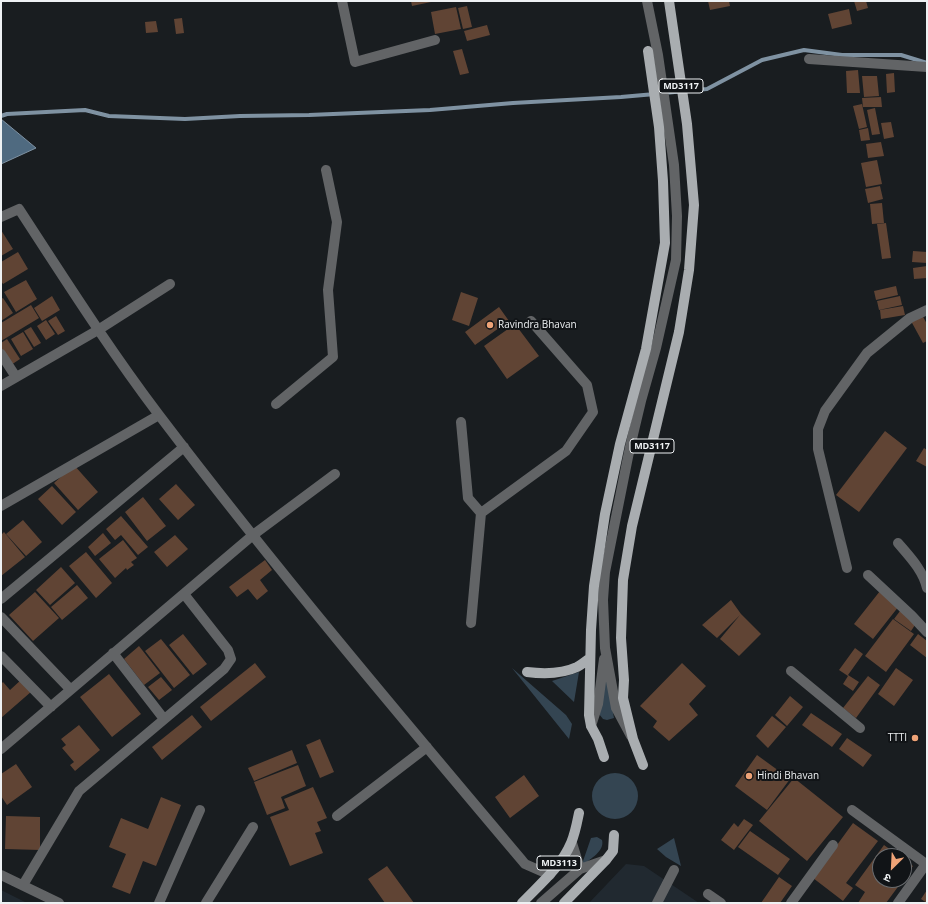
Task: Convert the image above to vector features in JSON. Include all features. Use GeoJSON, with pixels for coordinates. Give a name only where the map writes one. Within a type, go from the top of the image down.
{"type":"FeatureCollection","features":[{"type":"Feature","properties":{"kind":"main road","name":"MD3117"},"geometry":{"type":"LineString","coordinates":[[643,765],[633,739],[623,698],[624,680],[621,638],[623,580],[632,526],[679,332],[689,270],[694,205],[687,124],[669,1]]}},
{"type":"Feature","properties":{"kind":"main road","name":"MD3117"},"geometry":{"type":"LineString","coordinates":[[604,757],[588,715],[594,586],[605,514],[620,444],[646,349],[665,243],[663,181],[659,127],[648,52]]}},
{"type":"Feature","properties":{"kind":"main road"},"geometry":{"type":"LineString","coordinates":[[527,672],[541,674],[576,668],[590,658]]}},
{"type":"Feature","properties":{"kind":"main road","name":"MD3113"},"geometry":{"type":"LineString","coordinates":[[522,903],[550,875],[562,859],[572,843],[580,813]]}},
{"type":"Feature","properties":{"kind":"main road","name":"MD3113"},"geometry":{"type":"LineString","coordinates":[[564,903],[613,851],[614,835]]}},
{"type":"Feature","properties":{"kind":"street"},"geometry":{"type":"LineString","coordinates":[[342,1],[355,62],[435,40]]}},
{"type":"Feature","properties":{"kind":"street"},"geometry":{"type":"LineString","coordinates":[[633,739],[616,708],[605,648],[603,600],[605,572],[630,447],[656,348],[676,260],[677,216],[675,173],[669,122],[648,1]]}},
{"type":"Feature","properties":{"kind":"street"},"geometry":{"type":"LineString","coordinates":[[809,58],[927,67]]}},
{"type":"Feature","properties":{"kind":"street"},"geometry":{"type":"LineString","coordinates":[[276,404],[334,357],[328,290],[336,222],[326,170]]}},
{"type":"Feature","properties":{"kind":"street"},"geometry":{"type":"LineString","coordinates":[[1,217],[19,209],[98,330],[159,415],[253,535],[525,864],[550,875]]}},
{"type":"Feature","properties":{"kind":"street"},"geometry":{"type":"LineString","coordinates":[[1,386],[98,330],[170,284]]}},
{"type":"Feature","properties":{"kind":"street"},"geometry":{"type":"LineString","coordinates":[[847,568],[818,449],[818,429],[825,411],[867,353],[910,318],[927,310]]}},
{"type":"Feature","properties":{"kind":"street"},"geometry":{"type":"LineString","coordinates":[[481,513],[566,451],[593,412],[587,385],[531,321]]}},
{"type":"Feature","properties":{"kind":"street"},"geometry":{"type":"LineString","coordinates":[[1,354],[16,377]]}},
{"type":"Feature","properties":{"kind":"street"},"geometry":{"type":"LineString","coordinates":[[1,506],[159,415]]}},
{"type":"Feature","properties":{"kind":"street"},"geometry":{"type":"LineString","coordinates":[[461,422],[468,498],[481,513],[471,623]]}},
{"type":"Feature","properties":{"kind":"street"},"geometry":{"type":"LineString","coordinates":[[1,599],[184,447]]}},
{"type":"Feature","properties":{"kind":"street"},"geometry":{"type":"LineString","coordinates":[[1,749],[253,535],[335,474]]}},
{"type":"Feature","properties":{"kind":"street"},"geometry":{"type":"LineString","coordinates":[[898,543],[916,566],[925,580],[927,588]]}},
{"type":"Feature","properties":{"kind":"street"},"geometry":{"type":"LineString","coordinates":[[868,575],[927,632]]}},
{"type":"Feature","properties":{"kind":"street"},"geometry":{"type":"LineString","coordinates":[[23,885],[79,791],[224,669],[231,659],[228,650],[184,594]]}},
{"type":"Feature","properties":{"kind":"street"},"geometry":{"type":"LineString","coordinates":[[1,617],[70,689]]}},
{"type":"Feature","properties":{"kind":"street"},"geometry":{"type":"LineString","coordinates":[[591,726],[598,704],[605,648]]}},
{"type":"Feature","properties":{"kind":"street"},"geometry":{"type":"LineString","coordinates":[[113,653],[164,720]]}},
{"type":"Feature","properties":{"kind":"street"},"geometry":{"type":"LineString","coordinates":[[1,656],[51,707]]}},
{"type":"Feature","properties":{"kind":"street"},"geometry":{"type":"LineString","coordinates":[[791,671],[860,728]]}},
{"type":"Feature","properties":{"kind":"street"},"geometry":{"type":"LineString","coordinates":[[337,816],[427,747]]}},
{"type":"Feature","properties":{"kind":"street"},"geometry":{"type":"LineString","coordinates":[[159,903],[200,810]]}},
{"type":"Feature","properties":{"kind":"street"},"geometry":{"type":"LineString","coordinates":[[852,810],[926,864],[898,903]]}},
{"type":"Feature","properties":{"kind":"street"},"geometry":{"type":"LineString","coordinates":[[206,903],[253,827]]}},
{"type":"Feature","properties":{"kind":"street"},"geometry":{"type":"LineString","coordinates":[[572,843],[580,869]]}},
{"type":"Feature","properties":{"kind":"street"},"geometry":{"type":"LineString","coordinates":[[791,903],[833,845]]}},
{"type":"Feature","properties":{"kind":"street"},"geometry":{"type":"LineString","coordinates":[[541,903],[571,875],[580,869],[606,860]]}},
{"type":"Feature","properties":{"kind":"street"},"geometry":{"type":"LineString","coordinates":[[657,903],[674,870]]}},
{"type":"Feature","properties":{"kind":"street"},"geometry":{"type":"LineString","coordinates":[[1,875],[59,903]]}},
{"type":"Feature","properties":{"kind":"street"},"geometry":{"type":"LineString","coordinates":[[708,894],[721,903]]}},
{"type":"Feature","properties":{"kind":"shaded area"},"geometry":{"type":"Polygon","coordinates":[[[1,119],[36,148],[1,164],[1,119]]]}},
{"type":"Feature","properties":{"kind":"shaded area"},"geometry":{"type":"Polygon","coordinates":[[[606,667],[607,682],[614,718],[607,720],[603,719],[599,714],[606,667]]]}},
{"type":"Feature","properties":{"kind":"shaded area"},"geometry":{"type":"Polygon","coordinates":[[[512,668],[566,715],[572,724],[569,739],[512,668]]]}},
{"type":"Feature","properties":{"kind":"shaded area"},"geometry":{"type":"Polygon","coordinates":[[[579,672],[574,702],[552,681],[579,672]]]}},
{"type":"Feature","properties":{"kind":"shaded area"},"geometry":{"type":"Polygon","coordinates":[[[620,773],[632,779],[637,787],[637,805],[632,813],[624,818],[610,819],[598,813],[593,805],[592,791],[598,779],[606,774],[620,773]]]}},
{"type":"Feature","properties":{"kind":"shaded area"},"geometry":{"type":"Polygon","coordinates":[[[597,837],[602,840],[601,848],[583,865],[582,864],[591,838],[597,837]]]}},
{"type":"Feature","properties":{"kind":"shaded area"},"geometry":{"type":"Polygon","coordinates":[[[674,838],[681,866],[666,857],[657,849],[674,838]]]}},
{"type":"Feature","properties":{"kind":"shaded area"},"geometry":{"type":"Polygon","coordinates":[[[626,864],[644,866],[699,903],[589,903],[626,864]]]}},
{"type":"Feature","properties":{"kind":"shaded area"},"geometry":{"type":"Polygon","coordinates":[[[1,890],[27,903],[1,903],[1,890]]]}},
{"type":"Feature","properties":{"kind":"building"},"geometry":{"type":"Polygon","coordinates":[[[411,1],[431,1],[431,2],[412,6],[411,1]]]}},
{"type":"Feature","properties":{"kind":"building"},"geometry":{"type":"Polygon","coordinates":[[[708,1],[729,1],[730,6],[710,10],[708,1]]]}},
{"type":"Feature","properties":{"kind":"building"},"geometry":{"type":"Polygon","coordinates":[[[854,1],[866,1],[868,8],[857,11],[854,1]]]}},
{"type":"Feature","properties":{"kind":"building"},"geometry":{"type":"Polygon","coordinates":[[[467,6],[472,27],[463,29],[458,8],[467,6]]]}},
{"type":"Feature","properties":{"kind":"building"},"geometry":{"type":"Polygon","coordinates":[[[456,7],[461,29],[435,34],[431,12],[456,7]]]}},
{"type":"Feature","properties":{"kind":"building"},"geometry":{"type":"Polygon","coordinates":[[[849,9],[852,24],[832,29],[828,14],[849,9]]]}},
{"type":"Feature","properties":{"kind":"building"},"geometry":{"type":"Polygon","coordinates":[[[182,18],[184,33],[176,34],[174,19],[182,18]]]}},
{"type":"Feature","properties":{"kind":"building"},"geometry":{"type":"Polygon","coordinates":[[[156,21],[158,32],[146,33],[145,22],[156,21]]]}},
{"type":"Feature","properties":{"kind":"building"},"geometry":{"type":"Polygon","coordinates":[[[487,25],[490,35],[467,41],[464,31],[487,25]]]}},
{"type":"Feature","properties":{"kind":"building"},"geometry":{"type":"Polygon","coordinates":[[[462,49],[469,73],[460,75],[453,51],[462,49]]]}},
{"type":"Feature","properties":{"kind":"building"},"geometry":{"type":"Polygon","coordinates":[[[858,70],[860,93],[847,93],[846,71],[858,70]]]}},
{"type":"Feature","properties":{"kind":"building"},"geometry":{"type":"Polygon","coordinates":[[[894,73],[895,92],[887,93],[886,74],[894,73]]]}},
{"type":"Feature","properties":{"kind":"building"},"geometry":{"type":"Polygon","coordinates":[[[862,76],[877,76],[879,96],[864,97],[862,76]]]}},
{"type":"Feature","properties":{"kind":"building"},"geometry":{"type":"Polygon","coordinates":[[[881,97],[882,107],[863,107],[862,98],[881,97]]]}},
{"type":"Feature","properties":{"kind":"building"},"geometry":{"type":"Polygon","coordinates":[[[862,104],[867,127],[859,129],[853,106],[862,104]]]}},
{"type":"Feature","properties":{"kind":"building"},"geometry":{"type":"Polygon","coordinates":[[[875,108],[880,134],[872,135],[867,110],[875,108]]]}},
{"type":"Feature","properties":{"kind":"building"},"geometry":{"type":"Polygon","coordinates":[[[891,122],[894,137],[884,139],[881,123],[891,122]]]}},
{"type":"Feature","properties":{"kind":"building"},"geometry":{"type":"Polygon","coordinates":[[[868,128],[870,140],[861,141],[859,130],[868,128]]]}},
{"type":"Feature","properties":{"kind":"building"},"geometry":{"type":"Polygon","coordinates":[[[881,142],[884,156],[868,158],[866,144],[881,142]]]}},
{"type":"Feature","properties":{"kind":"building"},"geometry":{"type":"Polygon","coordinates":[[[877,160],[882,184],[866,187],[861,163],[877,160]]]}},
{"type":"Feature","properties":{"kind":"building"},"geometry":{"type":"Polygon","coordinates":[[[880,186],[883,199],[868,203],[865,189],[880,186]]]}},
{"type":"Feature","properties":{"kind":"building"},"geometry":{"type":"Polygon","coordinates":[[[882,203],[884,223],[872,224],[870,204],[882,203]]]}},
{"type":"Feature","properties":{"kind":"building"},"geometry":{"type":"Polygon","coordinates":[[[886,223],[891,258],[882,259],[877,224],[886,223]]]}},
{"type":"Feature","properties":{"kind":"building"},"geometry":{"type":"Polygon","coordinates":[[[1,230],[13,249],[1,256],[1,230]]]}},
{"type":"Feature","properties":{"kind":"building"},"geometry":{"type":"Polygon","coordinates":[[[913,251],[927,252],[927,263],[912,262],[913,251]]]}},
{"type":"Feature","properties":{"kind":"building"},"geometry":{"type":"Polygon","coordinates":[[[18,252],[28,269],[3,284],[1,281],[1,262],[18,252]]]}},
{"type":"Feature","properties":{"kind":"building"},"geometry":{"type":"Polygon","coordinates":[[[927,266],[927,278],[914,279],[913,268],[927,266]]]}},
{"type":"Feature","properties":{"kind":"building"},"geometry":{"type":"Polygon","coordinates":[[[26,280],[37,299],[16,312],[4,292],[26,280]]]}},
{"type":"Feature","properties":{"kind":"building"},"geometry":{"type":"Polygon","coordinates":[[[896,286],[898,295],[876,300],[874,291],[896,286]]]}},
{"type":"Feature","properties":{"kind":"building"},"geometry":{"type":"Polygon","coordinates":[[[461,292],[478,298],[469,326],[452,320],[461,292]]]}},
{"type":"Feature","properties":{"kind":"building"},"geometry":{"type":"Polygon","coordinates":[[[52,296],[60,310],[42,321],[34,308],[52,296]]]}},
{"type":"Feature","properties":{"kind":"building"},"geometry":{"type":"Polygon","coordinates":[[[900,296],[902,305],[879,310],[877,301],[900,296]]]}},
{"type":"Feature","properties":{"kind":"building"},"geometry":{"type":"Polygon","coordinates":[[[3,298],[13,313],[1,321],[1,299],[3,298]]]}},
{"type":"Feature","properties":{"kind":"building"},"geometry":{"type":"Polygon","coordinates":[[[31,305],[39,318],[1,341],[1,323],[31,305]]]}},
{"type":"Feature","properties":{"kind":"building"},"geometry":{"type":"Polygon","coordinates":[[[903,306],[905,315],[881,319],[880,310],[903,306]]]}},
{"type":"Feature","properties":{"kind":"building"},"geometry":{"type":"Polygon","coordinates":[[[499,307],[509,321],[475,345],[465,332],[499,307]]]}},
{"type":"Feature","properties":{"kind":"building"},"geometry":{"type":"Polygon","coordinates":[[[922,315],[927,324],[927,341],[923,343],[911,321],[922,315]]]}},
{"type":"Feature","properties":{"kind":"building"},"geometry":{"type":"Polygon","coordinates":[[[56,316],[65,331],[58,335],[48,321],[56,316]]]}},
{"type":"Feature","properties":{"kind":"building"},"geometry":{"type":"Polygon","coordinates":[[[46,320],[55,334],[46,340],[37,326],[46,320]]]}},
{"type":"Feature","properties":{"kind":"building"},"geometry":{"type":"Polygon","coordinates":[[[515,324],[539,356],[507,379],[484,346],[515,324]]]}},
{"type":"Feature","properties":{"kind":"building"},"geometry":{"type":"Polygon","coordinates":[[[31,327],[41,343],[34,347],[24,331],[31,327]]]}},
{"type":"Feature","properties":{"kind":"building"},"geometry":{"type":"Polygon","coordinates":[[[23,332],[33,349],[21,356],[11,339],[23,332]]]}},
{"type":"Feature","properties":{"kind":"building"},"geometry":{"type":"Polygon","coordinates":[[[7,339],[20,359],[11,365],[1,350],[1,343],[7,339]]]}},
{"type":"Feature","properties":{"kind":"building"},"geometry":{"type":"Polygon","coordinates":[[[885,431],[907,448],[859,512],[836,495],[885,431]]]}},
{"type":"Feature","properties":{"kind":"building"},"geometry":{"type":"Polygon","coordinates":[[[924,448],[927,450],[927,467],[916,461],[924,448]]]}},
{"type":"Feature","properties":{"kind":"building"},"geometry":{"type":"Polygon","coordinates":[[[74,465],[98,492],[78,510],[54,483],[74,465]]]}},
{"type":"Feature","properties":{"kind":"building"},"geometry":{"type":"Polygon","coordinates":[[[176,484],[195,505],[178,520],[159,499],[176,484]]]}},
{"type":"Feature","properties":{"kind":"building"},"geometry":{"type":"Polygon","coordinates":[[[52,486],[76,512],[62,525],[38,499],[52,486]]]}},
{"type":"Feature","properties":{"kind":"building"},"geometry":{"type":"Polygon","coordinates":[[[143,497],[166,526],[147,541],[125,512],[143,497]]]}},
{"type":"Feature","properties":{"kind":"building"},"geometry":{"type":"Polygon","coordinates":[[[121,516],[148,547],[138,555],[121,535],[115,540],[106,529],[121,516]]]}},
{"type":"Feature","properties":{"kind":"building"},"geometry":{"type":"Polygon","coordinates":[[[23,520],[42,542],[26,556],[6,534],[23,520]]]}},
{"type":"Feature","properties":{"kind":"building"},"geometry":{"type":"Polygon","coordinates":[[[4,532],[25,557],[1,576],[1,535],[4,532]]]}},
{"type":"Feature","properties":{"kind":"building"},"geometry":{"type":"Polygon","coordinates":[[[103,533],[111,543],[95,556],[88,547],[103,533]]]}},
{"type":"Feature","properties":{"kind":"building"},"geometry":{"type":"Polygon","coordinates":[[[175,535],[188,549],[167,567],[154,552],[175,535]]]}},
{"type":"Feature","properties":{"kind":"building"},"geometry":{"type":"Polygon","coordinates":[[[123,540],[137,558],[131,562],[134,565],[127,570],[126,568],[115,578],[99,559],[123,540]]]}},
{"type":"Feature","properties":{"kind":"building"},"geometry":{"type":"Polygon","coordinates":[[[86,552],[112,583],[96,598],[69,566],[86,552]]]}},
{"type":"Feature","properties":{"kind":"building"},"geometry":{"type":"Polygon","coordinates":[[[265,560],[272,570],[260,580],[268,591],[257,600],[248,589],[237,597],[229,587],[265,560]]]}},
{"type":"Feature","properties":{"kind":"building"},"geometry":{"type":"Polygon","coordinates":[[[61,567],[75,583],[50,605],[36,590],[61,567]]]}},
{"type":"Feature","properties":{"kind":"building"},"geometry":{"type":"Polygon","coordinates":[[[77,585],[88,598],[62,620],[51,607],[77,585]]]}},
{"type":"Feature","properties":{"kind":"building"},"geometry":{"type":"Polygon","coordinates":[[[880,591],[899,606],[873,639],[854,624],[880,591]]]}},
{"type":"Feature","properties":{"kind":"building"},"geometry":{"type":"Polygon","coordinates":[[[35,592],[59,618],[33,641],[9,615],[35,592]]]}},
{"type":"Feature","properties":{"kind":"building"},"geometry":{"type":"Polygon","coordinates":[[[731,600],[741,614],[761,634],[739,656],[720,639],[740,615],[717,638],[702,625],[731,600]]]}},
{"type":"Feature","properties":{"kind":"building"},"geometry":{"type":"Polygon","coordinates":[[[900,611],[917,622],[911,631],[894,619],[900,611]]]}},
{"type":"Feature","properties":{"kind":"building"},"geometry":{"type":"Polygon","coordinates":[[[893,619],[914,634],[886,672],[865,656],[893,619]]]}},
{"type":"Feature","properties":{"kind":"building"},"geometry":{"type":"Polygon","coordinates":[[[183,634],[207,664],[193,675],[169,645],[183,634]]]}},
{"type":"Feature","properties":{"kind":"building"},"geometry":{"type":"Polygon","coordinates":[[[918,634],[927,641],[927,658],[910,645],[918,634]]]}},
{"type":"Feature","properties":{"kind":"building"},"geometry":{"type":"Polygon","coordinates":[[[161,639],[190,675],[174,688],[145,651],[161,639]]]}},
{"type":"Feature","properties":{"kind":"building"},"geometry":{"type":"Polygon","coordinates":[[[139,646],[160,673],[144,685],[124,659],[139,646]]]}},
{"type":"Feature","properties":{"kind":"building"},"geometry":{"type":"Polygon","coordinates":[[[855,648],[863,654],[848,675],[859,682],[853,691],[843,684],[848,676],[839,670],[855,648]]]}},
{"type":"Feature","properties":{"kind":"building"},"geometry":{"type":"Polygon","coordinates":[[[255,663],[266,677],[211,721],[200,707],[255,663]]]}},
{"type":"Feature","properties":{"kind":"building"},"geometry":{"type":"Polygon","coordinates":[[[682,663],[706,686],[689,704],[698,715],[669,741],[653,727],[657,721],[640,706],[682,663]]]}},
{"type":"Feature","properties":{"kind":"building"},"geometry":{"type":"Polygon","coordinates":[[[896,668],[913,680],[894,706],[878,694],[896,668]]]}},
{"type":"Feature","properties":{"kind":"building"},"geometry":{"type":"Polygon","coordinates":[[[109,674],[141,714],[112,737],[80,697],[109,674]]]}},
{"type":"Feature","properties":{"kind":"building"},"geometry":{"type":"Polygon","coordinates":[[[868,676],[880,685],[856,718],[843,708],[868,676]]]}},
{"type":"Feature","properties":{"kind":"building"},"geometry":{"type":"Polygon","coordinates":[[[161,677],[172,690],[159,700],[148,687],[161,677]]]}},
{"type":"Feature","properties":{"kind":"building"},"geometry":{"type":"Polygon","coordinates":[[[22,679],[32,691],[1,718],[1,684],[3,682],[10,690],[22,679]]]}},
{"type":"Feature","properties":{"kind":"building"},"geometry":{"type":"Polygon","coordinates":[[[790,696],[803,707],[787,726],[775,715],[790,696]]]}},
{"type":"Feature","properties":{"kind":"building"},"geometry":{"type":"Polygon","coordinates":[[[811,713],[842,734],[832,747],[802,725],[811,713]]]}},
{"type":"Feature","properties":{"kind":"building"},"geometry":{"type":"Polygon","coordinates":[[[192,715],[202,727],[162,760],[152,747],[192,715]]]}},
{"type":"Feature","properties":{"kind":"building"},"geometry":{"type":"Polygon","coordinates":[[[772,716],[786,727],[768,748],[756,736],[772,716]]]}},
{"type":"Feature","properties":{"kind":"building"},"geometry":{"type":"Polygon","coordinates":[[[79,725],[100,750],[75,771],[70,765],[74,762],[62,748],[66,745],[61,739],[79,725]]]}},
{"type":"Feature","properties":{"kind":"building"},"geometry":{"type":"Polygon","coordinates":[[[847,738],[872,755],[863,767],[839,749],[847,738]]]}},
{"type":"Feature","properties":{"kind":"building"},"geometry":{"type":"Polygon","coordinates":[[[320,739],[334,772],[320,778],[306,745],[320,739]]]}},
{"type":"Feature","properties":{"kind":"building"},"geometry":{"type":"Polygon","coordinates":[[[292,750],[297,763],[254,781],[248,768],[292,750]]]}},
{"type":"Feature","properties":{"kind":"building"},"geometry":{"type":"Polygon","coordinates":[[[757,755],[790,779],[767,810],[735,786],[757,755]]]}},
{"type":"Feature","properties":{"kind":"building"},"geometry":{"type":"Polygon","coordinates":[[[16,764],[32,787],[7,805],[1,796],[1,774],[16,764]]]}},
{"type":"Feature","properties":{"kind":"building"},"geometry":{"type":"Polygon","coordinates":[[[298,765],[306,786],[281,797],[285,808],[267,815],[254,782],[298,765]]]}},
{"type":"Feature","properties":{"kind":"building"},"geometry":{"type":"Polygon","coordinates":[[[524,775],[539,796],[510,818],[495,797],[524,775]]]}},
{"type":"Feature","properties":{"kind":"building"},"geometry":{"type":"Polygon","coordinates":[[[794,778],[843,817],[807,861],[759,821],[794,778]]]}},
{"type":"Feature","properties":{"kind":"building"},"geometry":{"type":"Polygon","coordinates":[[[313,787],[327,818],[317,822],[321,831],[315,833],[323,853],[290,866],[270,817],[289,810],[284,799],[313,787]]]}},
{"type":"Feature","properties":{"kind":"building"},"geometry":{"type":"Polygon","coordinates":[[[161,797],[181,805],[156,866],[143,861],[130,894],[112,887],[126,854],[109,847],[121,818],[148,829],[161,797]]]}},
{"type":"Feature","properties":{"kind":"building"},"geometry":{"type":"Polygon","coordinates":[[[6,816],[40,817],[40,850],[5,849],[6,816]]]}},
{"type":"Feature","properties":{"kind":"building"},"geometry":{"type":"Polygon","coordinates":[[[744,819],[753,825],[734,850],[721,840],[734,823],[738,827],[744,819]]]}},
{"type":"Feature","properties":{"kind":"building"},"geometry":{"type":"Polygon","coordinates":[[[853,823],[878,841],[846,883],[853,888],[843,901],[813,878],[853,823]]]}},
{"type":"Feature","properties":{"kind":"building"},"geometry":{"type":"Polygon","coordinates":[[[750,831],[790,859],[778,875],[738,847],[750,831]]]}},
{"type":"Feature","properties":{"kind":"building"},"geometry":{"type":"Polygon","coordinates":[[[872,862],[872,888],[897,888],[886,903],[858,903],[865,892],[855,885],[872,862]]]}},
{"type":"Feature","properties":{"kind":"building"},"geometry":{"type":"Polygon","coordinates":[[[387,866],[414,903],[385,903],[368,879],[387,866]]]}},
{"type":"Feature","properties":{"kind":"building"},"geometry":{"type":"Polygon","coordinates":[[[779,877],[792,886],[780,903],[761,903],[779,877]]]}},
{"type":"Feature","properties":{"kind":"building"},"geometry":{"type":"Polygon","coordinates":[[[927,890],[927,903],[921,899],[927,890]]]}},
{"type":"Feature","properties":{"kind":"waterway"},"geometry":{"type":"LineString","coordinates":[[664,93],[707,89],[762,60],[804,50],[842,55],[901,55],[927,63]]}},
{"type":"Feature","properties":{"kind":"waterway"},"geometry":{"type":"LineString","coordinates":[[1,116],[7,114],[85,110],[109,116],[185,119],[240,116],[309,115],[430,110],[655,94]]}},
{"type":"Feature","properties":{"kind":"place","name":"Ravindra Bhavan"},"geometry":{"type":"Point","coordinates":[490,325]}},
{"type":"Feature","properties":{"kind":"place","name":"TTTI"},"geometry":{"type":"Point","coordinates":[915,738]}},
{"type":"Feature","properties":{"kind":"place","name":"Hindi Bhavan"},"geometry":{"type":"Point","coordinates":[749,776]}}]}
